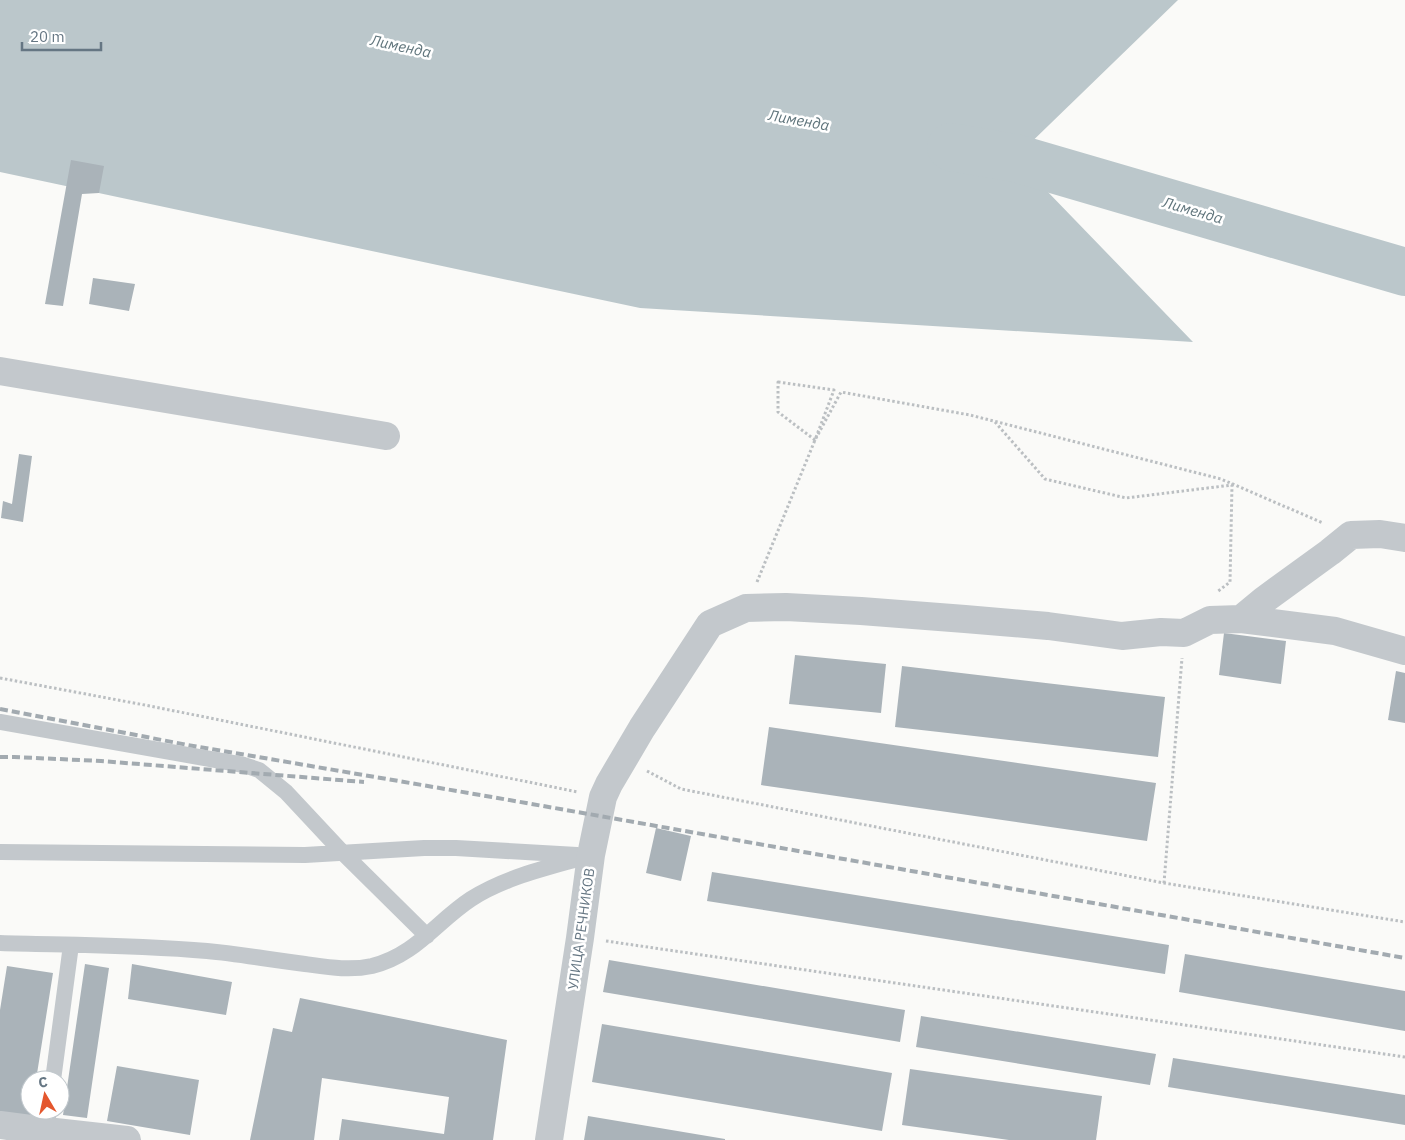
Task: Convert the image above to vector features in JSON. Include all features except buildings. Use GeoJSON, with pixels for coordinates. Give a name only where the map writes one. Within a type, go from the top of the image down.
{"type":"FeatureCollection","features":[{"type":"Feature","properties":{"kind":"street"},"geometry":{"type":"LineString","coordinates":[[0,372],[386,436]]}},
{"type":"Feature","properties":{"kind":"street"},"geometry":{"type":"LineString","coordinates":[[1241,619],[1351,535],[1380,534],[1405,538]]}},
{"type":"Feature","properties":{"kind":"street"},"geometry":{"type":"LineString","coordinates":[[746,608],[786,607],[880,612],[1048,626],[1122,636],[1161,632],[1184,633],[1210,620],[1241,619],[1335,631],[1405,651]]}},
{"type":"Feature","properties":{"kind":"street","name":"УЛИЦА РЕЧНИКОВ"},"geometry":{"type":"LineString","coordinates":[[549,1140],[591,856],[603,797],[642,728],[710,624],[746,608]]}},
{"type":"Feature","properties":{"kind":"street"},"geometry":{"type":"LineString","coordinates":[[0,1125],[48,1121],[127,1140]]}},
{"type":"Feature","properties":{"kind":"lane"},"geometry":{"type":"LineString","coordinates":[[0,722],[250,766],[258,770],[286,792],[343,853],[427,936]]}},
{"type":"Feature","properties":{"kind":"lane"},"geometry":{"type":"LineString","coordinates":[[0,852],[305,855],[456,848],[591,856]]}},
{"type":"Feature","properties":{"kind":"lane"},"geometry":{"type":"LineString","coordinates":[[0,943],[207,951],[346,969],[372,966],[393,959],[411,949],[449,915],[473,899],[502,884],[534,871],[591,856]]}},
{"type":"Feature","properties":{"kind":"lane"},"geometry":{"type":"LineString","coordinates":[[54,1070],[71,945]]}},
{"type":"Feature","properties":{"kind":"path"},"geometry":{"type":"LineString","coordinates":[[746,608],[815,440],[834,390],[778,382],[778,412],[815,440]]}},
{"type":"Feature","properties":{"kind":"path"},"geometry":{"type":"LineString","coordinates":[[815,440],[841,392],[970,415],[1221,479],[1351,535]]}},
{"type":"Feature","properties":{"kind":"path"},"geometry":{"type":"LineString","coordinates":[[994,421],[1045,480],[1126,498],[1232,485]]}},
{"type":"Feature","properties":{"kind":"path"},"geometry":{"type":"LineString","coordinates":[[1215,594],[1230,582],[1232,485]]}},
{"type":"Feature","properties":{"kind":"path"},"geometry":{"type":"LineString","coordinates":[[1164,883],[1184,633]]}},
{"type":"Feature","properties":{"kind":"path"},"geometry":{"type":"LineString","coordinates":[[0,678],[150,706],[603,797]]}},
{"type":"Feature","properties":{"kind":"path"},"geometry":{"type":"LineString","coordinates":[[624,759],[682,789],[1164,883],[1405,922]]}},
{"type":"Feature","properties":{"kind":"path"},"geometry":{"type":"LineString","coordinates":[[580,938],[1405,1057]]}},
{"type":"Feature","properties":{"kind":"water"},"geometry":{"type":"Polygon","coordinates":[[[0,0],[1178,0],[1015,158],[1193,342],[640,308],[0,172],[0,0]]]}},
{"type":"Feature","properties":{"kind":"waterway","name":"Лименда"},"geometry":{"type":"LineString","coordinates":[[951,147],[1015,158],[1405,272]]}},
{"type":"Feature","properties":{"kind":"railway"},"geometry":{"type":"LineString","coordinates":[[0,709],[188,745],[1405,958]]}},
{"type":"Feature","properties":{"kind":"railway"},"geometry":{"type":"LineString","coordinates":[[0,757],[101,761],[364,782]]}}]}
